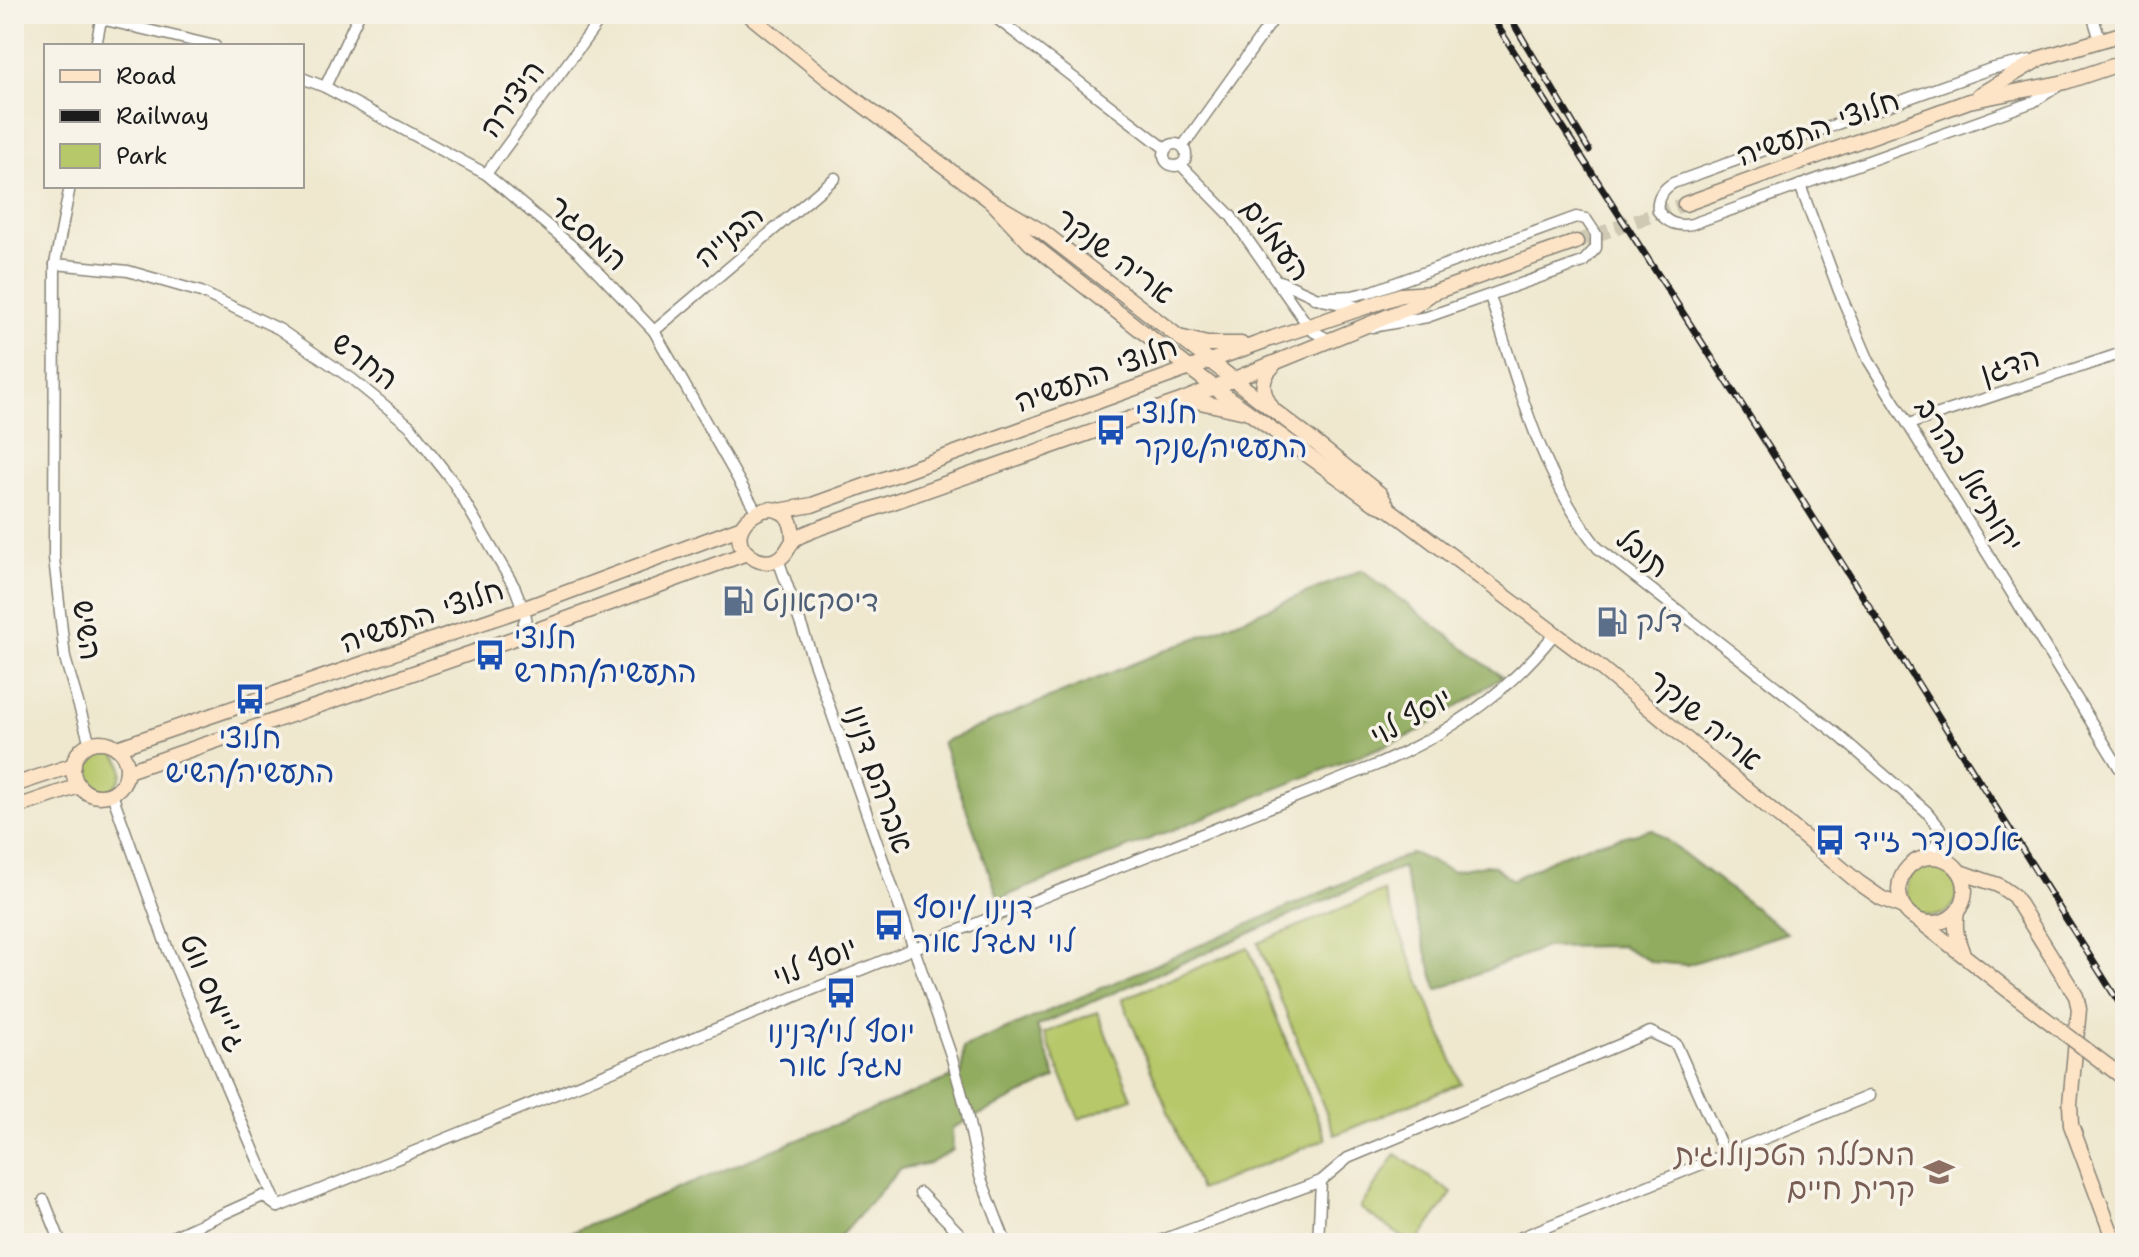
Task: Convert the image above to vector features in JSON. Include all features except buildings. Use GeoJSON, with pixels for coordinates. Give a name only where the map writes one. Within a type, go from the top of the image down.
{"type":"FeatureCollection","features":[{"type":"Feature","properties":{"kind":"street"},"geometry":{"type":"LineString","coordinates":[[325,87],[359,14]]}},
{"type":"Feature","properties":{"kind":"street","name":"היצירה"},"geometry":{"type":"LineString","coordinates":[[486,174],[604,14]]}},
{"type":"Feature","properties":{"kind":"street","name":"אריה שנקר"},"geometry":{"type":"LineString","coordinates":[[748,14],[827,78],[992,202],[1043,232],[1380,494],[1389,509]]}},
{"type":"Feature","properties":{"kind":"street"},"geometry":{"type":"LineString","coordinates":[[991,14],[1166,149]]}},
{"type":"Feature","properties":{"kind":"street"},"geometry":{"type":"LineString","coordinates":[[1183,146],[1277,14]]}},
{"type":"Feature","properties":{"kind":"street"},"geometry":{"type":"LineString","coordinates":[[2092,14],[2100,40]]}},
{"type":"Feature","properties":{"kind":"street"},"geometry":{"type":"LineString","coordinates":[[96,44],[102,17],[207,44]]}},
{"type":"Feature","properties":{"kind":"street","name":"חלוצי התעשיה"},"geometry":{"type":"LineString","coordinates":[[1969,101],[2041,58],[2125,33]]}},
{"type":"Feature","properties":{"kind":"street"},"geometry":{"type":"LineString","coordinates":[[2041,58],[1990,69],[1673,183],[1662,193],[1657,206],[1665,219],[1687,225],[2033,102],[2065,82]]}},
{"type":"Feature","properties":{"kind":"street","name":"חלוצי התעשיה"},"geometry":{"type":"LineString","coordinates":[[1685,204],[1969,101],[2065,82],[2125,62]]}},
{"type":"Feature","properties":{"kind":"street","name":"המסגר"},"geometry":{"type":"LineString","coordinates":[[304,79],[325,87],[486,174],[579,252],[654,331],[756,511]]}},
{"type":"Feature","properties":{"kind":"street"},"geometry":{"type":"LineString","coordinates":[[1172,144],[1183,146],[1187,156],[1181,165],[1174,167],[1167,163],[1164,156],[1166,149],[1172,144]]}},
{"type":"Feature","properties":{"kind":"street","name":"העמלים"},"geometry":{"type":"LineString","coordinates":[[1181,165],[1231,216],[1308,327],[1331,341]]}},
{"type":"Feature","properties":{"kind":"street","name":"הבנייה"},"geometry":{"type":"LineString","coordinates":[[654,331],[835,178]]}},
{"type":"Feature","properties":{"kind":"street","name":"יקותיאל בהרב"},"geometry":{"type":"LineString","coordinates":[[1800,185],[1869,361],[2125,777]]}},
{"type":"Feature","properties":{"kind":"street","name":"השיש"},"geometry":{"type":"LineString","coordinates":[[70,188],[55,264],[54,558],[65,658],[90,744]]}},
{"type":"Feature","properties":{"kind":"street","name":"אריה שנקר"},"geometry":{"type":"LineString","coordinates":[[992,202],[1030,243],[1215,388],[1374,503],[1389,509],[1555,633],[1868,890],[1903,907]]}},
{"type":"Feature","properties":{"kind":"street"},"geometry":{"type":"LineString","coordinates":[[1314,298],[1352,296],[1373,291],[1576,217],[1583,217],[1592,226],[1597,245],[1583,262],[1427,317],[1389,326],[1362,328]]}},
{"type":"Feature","properties":{"kind":"street","name":"חלוצי התעשיה"},"geometry":{"type":"LineString","coordinates":[[90,744],[101,742],[117,748],[525,608],[742,527],[756,511],[779,511],[812,505],[1273,338],[1401,295],[1432,293],[1576,242]]}},
{"type":"Feature","properties":{"kind":"street","name":"החרש"},"geometry":{"type":"LineString","coordinates":[[55,264],[128,271],[201,292],[279,329],[352,379],[410,426],[453,482],[483,529],[525,608]]}},
{"type":"Feature","properties":{"kind":"street"},"geometry":{"type":"LineString","coordinates":[[1278,280],[1314,298],[1365,307]]}},
{"type":"Feature","properties":{"kind":"street","name":"חלוצי התעשיה"},"geometry":{"type":"LineString","coordinates":[[778,559],[791,548],[793,540],[819,528],[1215,388],[1416,305],[1432,293]]}},
{"type":"Feature","properties":{"kind":"street","name":"תובל"},"geometry":{"type":"LineString","coordinates":[[1490,296],[1537,443],[1581,526],[1598,548],[1837,734],[1931,816],[1942,833],[1948,861]]}},
{"type":"Feature","properties":{"kind":"street"},"geometry":{"type":"LineString","coordinates":[[1178,337],[1225,345],[1273,338]]}},
{"type":"Feature","properties":{"kind":"street","name":"הדגן"},"geometry":{"type":"LineString","coordinates":[[1909,424],[2125,352]]}},
{"type":"Feature","properties":{"kind":"street"},"geometry":{"type":"LineString","coordinates":[[1274,411],[1262,387],[1266,373],[1276,363]]}},
{"type":"Feature","properties":{"kind":"street"},"geometry":{"type":"LineString","coordinates":[[1183,400],[1220,404],[1259,419]]}},
{"type":"Feature","properties":{"kind":"street"},"geometry":{"type":"LineString","coordinates":[[779,511],[791,523],[793,540]]}},
{"type":"Feature","properties":{"kind":"street"},"geometry":{"type":"LineString","coordinates":[[742,527],[741,536],[747,553],[762,561],[778,559]]}},
{"type":"Feature","properties":{"kind":"street","name":"חלוצי התעשיה"},"geometry":{"type":"LineString","coordinates":[[128,771],[515,638],[747,553]]}},
{"type":"Feature","properties":{"kind":"street","name":"אברהם דנינו"},"geometry":{"type":"LineString","coordinates":[[778,559],[951,1055],[980,1176],[1006,1243]]}},
{"type":"Feature","properties":{"kind":"street"},"geometry":{"type":"LineString","coordinates":[[515,638],[524,624],[525,608]]}},
{"type":"Feature","properties":{"kind":"street","name":"יוסף לוי"},"geometry":{"type":"LineString","coordinates":[[159,1243],[263,1196],[278,1207],[1419,747],[1506,685],[1555,633]]}},
{"type":"Feature","properties":{"kind":"street"},"geometry":{"type":"LineString","coordinates":[[90,744],[79,752],[74,765],[74,776],[79,786],[90,795],[112,794],[121,787],[128,771],[124,756],[117,748]]}},
{"type":"Feature","properties":{"kind":"street"},"geometry":{"type":"LineString","coordinates":[[14,785],[74,765]]}},
{"type":"Feature","properties":{"kind":"street"},"geometry":{"type":"LineString","coordinates":[[14,808],[79,786]]}},
{"type":"Feature","properties":{"kind":"street","name":"ג'יימס ווט"},"geometry":{"type":"LineString","coordinates":[[112,794],[168,950],[278,1207]]}},
{"type":"Feature","properties":{"kind":"street"},"geometry":{"type":"LineString","coordinates":[[1942,833],[1932,852],[1907,868],[1899,884],[1903,907],[1914,919],[2125,1079]]}},
{"type":"Feature","properties":{"kind":"street"},"geometry":{"type":"LineString","coordinates":[[1923,858],[1936,857],[1948,861],[1960,872],[1998,885],[2020,904],[2076,996],[2079,1009],[2070,1104],[2071,1125],[2115,1243]]}},
{"type":"Feature","properties":{"kind":"street"},"geometry":{"type":"LineString","coordinates":[[1960,872],[1965,898]]}},
{"type":"Feature","properties":{"kind":"street"},"geometry":{"type":"LineString","coordinates":[[1868,890],[1888,890],[1899,884]]}},
{"type":"Feature","properties":{"kind":"street"},"geometry":{"type":"LineString","coordinates":[[1963,955],[1957,939],[1957,912],[1977,886],[1998,885]]}},
{"type":"Feature","properties":{"kind":"street"},"geometry":{"type":"LineString","coordinates":[[1921,922],[1941,923],[1957,912]]}},
{"type":"Feature","properties":{"kind":"street"},"geometry":{"type":"LineString","coordinates":[[1154,1243],[1321,1181],[1348,1158],[1650,1032],[1676,1044],[1725,1154]]}},
{"type":"Feature","properties":{"kind":"street"},"geometry":{"type":"LineString","coordinates":[[1507,1243],[1869,1096]]}},
{"type":"Feature","properties":{"kind":"street"},"geometry":{"type":"LineString","coordinates":[[1318,1243],[1321,1181]]}},
{"type":"Feature","properties":{"kind":"street"},"geometry":{"type":"LineString","coordinates":[[920,1193],[959,1233],[963,1243]]}},
{"type":"Feature","properties":{"kind":"street"},"geometry":{"type":"LineString","coordinates":[[44,1200],[61,1243]]}},
{"type":"Feature","properties":{"kind":"green space"},"geometry":{"type":"Polygon","coordinates":[[[1362,570],[1502,677],[1414,734],[999,899],[942,742],[1362,570]]]}},
{"type":"Feature","properties":{"kind":"green space"},"geometry":{"type":"Polygon","coordinates":[[[100,748],[115,755],[122,770],[115,785],[100,792],[85,785],[78,770],[85,755],[100,748]]]}},
{"type":"Feature","properties":{"kind":"green space"},"geometry":{"type":"Polygon","coordinates":[[[1652,829],[1787,933],[1687,965],[1652,962],[1622,946],[1545,947],[1437,990],[1402,867],[1037,1026],[1056,1078],[952,1128],[953,1150],[931,1163],[900,1169],[834,1243],[545,1243],[962,1073],[963,1048],[1412,853],[1452,871],[1494,866],[1512,880],[1583,847],[1652,829]]]}},
{"type":"Feature","properties":{"kind":"green space"},"geometry":{"type":"Polygon","coordinates":[[[1932,864],[1951,871],[1958,890],[1951,909],[1932,916],[1913,909],[1906,890],[1913,871],[1932,864]]]}},
{"type":"Feature","properties":{"kind":"green space"},"geometry":{"type":"Polygon","coordinates":[[[1383,891],[1461,1083],[1335,1135],[1258,943],[1383,891]]]}},
{"type":"Feature","properties":{"kind":"green space"},"geometry":{"type":"Polygon","coordinates":[[[1248,947],[1326,1139],[1200,1190],[1122,999],[1248,947]]]}},
{"type":"Feature","properties":{"kind":"green space"},"geometry":{"type":"Polygon","coordinates":[[[1097,1012],[1132,1098],[1079,1119],[1044,1033],[1097,1012]]]}},
{"type":"Feature","properties":{"kind":"green space"},"geometry":{"type":"Polygon","coordinates":[[[1396,1154],[1452,1193],[1417,1243],[1411,1243],[1360,1208],[1396,1154]]]}},
{"type":"Feature","properties":{"kind":"tunnel"},"geometry":{"type":"LineString","coordinates":[[1576,242],[1685,204]]}},
{"type":"Feature","properties":{"kind":"railway"},"geometry":{"type":"LineString","coordinates":[[1490,14],[1727,382],[2125,1012]]}},
{"type":"Feature","properties":{"kind":"railway"},"geometry":{"type":"LineString","coordinates":[[1508,14],[1589,150]]}},
{"type":"Feature","properties":{"kind":"place","name":"חלוצי התעשיה/שנקר"},"geometry":{"type":"Point","coordinates":[1111,430]}},
{"type":"Feature","properties":{"kind":"place","name":"דיסקאונט"},"geometry":{"type":"Point","coordinates":[738,601]}},
{"type":"Feature","properties":{"kind":"place","name":"דלק"},"geometry":{"type":"Point","coordinates":[1612,622]}},
{"type":"Feature","properties":{"kind":"place","name":"חלוצי התעשיה/החרש"},"geometry":{"type":"Point","coordinates":[490,655]}},
{"type":"Feature","properties":{"kind":"place","name":"חלוצי התעשיה/השיש"},"geometry":{"type":"Point","coordinates":[250,699]}},
{"type":"Feature","properties":{"kind":"place","name":"אלכסנדר זייד"},"geometry":{"type":"Point","coordinates":[1830,840]}},
{"type":"Feature","properties":{"kind":"place","name":"דנינו /יוסף לוי מגדל אור"},"geometry":{"type":"Point","coordinates":[889,925]}},
{"type":"Feature","properties":{"kind":"place","name":"יוסף לוי/דנינו מגדל אור"},"geometry":{"type":"Point","coordinates":[841,993]}},
{"type":"Feature","properties":{"kind":"place","name":"המכללה הטכנולוגית קרית חיים"},"geometry":{"type":"Point","coordinates":[1939,1172]}}]}
